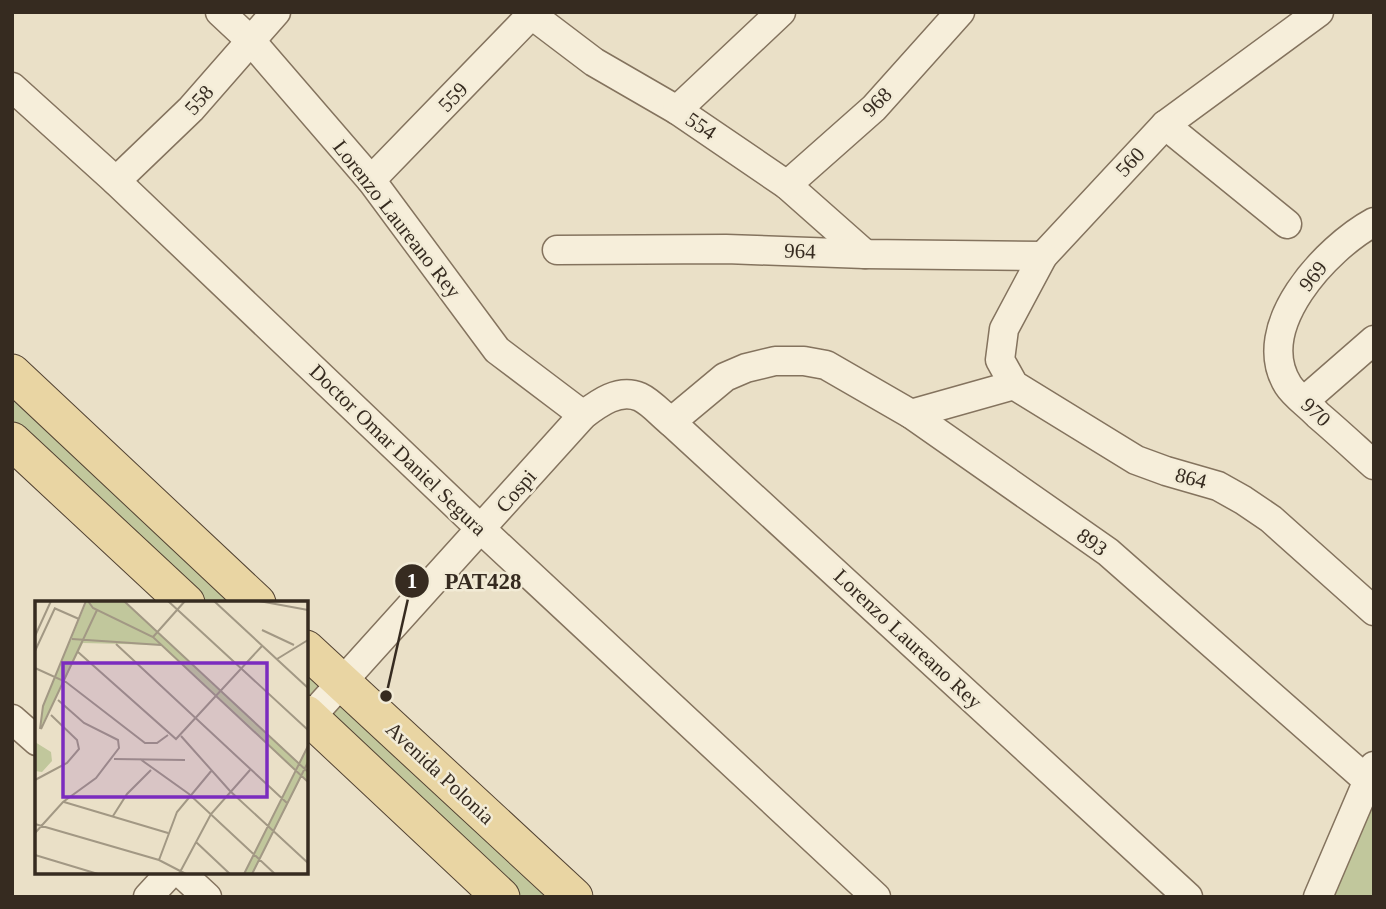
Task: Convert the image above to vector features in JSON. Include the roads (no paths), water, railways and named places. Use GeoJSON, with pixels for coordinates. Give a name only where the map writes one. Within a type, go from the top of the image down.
{"type":"FeatureCollection","features":[{"type":"Feature","properties":{"kind":"main road"},"geometry":{"type":"LineString","coordinates":[[12,373],[255,601]]}},
{"type":"Feature","properties":{"kind":"main road"},"geometry":{"type":"LineString","coordinates":[[12,441],[184,601]]}},
{"type":"Feature","properties":{"kind":"main road","name":"Avenida Polonia"},"geometry":{"type":"LineString","coordinates":[[308,651],[575,897]]}},
{"type":"Feature","properties":{"kind":"main road"},"geometry":{"type":"LineString","coordinates":[[308,718],[501,897]]}},
{"type":"Feature","properties":{"kind":"street","name":"Lorenzo Laureano Rey"},"geometry":{"type":"LineString","coordinates":[[220,12],[251,41],[372,180],[497,350],[583,415]]}},
{"type":"Feature","properties":{"kind":"street","name":"558"},"geometry":{"type":"LineString","coordinates":[[116,181],[191,109],[276,12]]}},
{"type":"Feature","properties":{"kind":"street"},"geometry":{"type":"LineString","coordinates":[[677,110],[781,12]]}},
{"type":"Feature","properties":{"kind":"street","name":"968"},"geometry":{"type":"LineString","coordinates":[[787,185],[874,108],[960,12]]}},
{"type":"Feature","properties":{"kind":"street","name":"560"},"geometry":{"type":"LineString","coordinates":[[1000,360],[1004,329],[1043,256],[1165,125],[1319,12]]}},
{"type":"Feature","properties":{"kind":"street","name":"554"},"geometry":{"type":"LineString","coordinates":[[531,13],[594,62],[677,110],[787,185],[865,254]]}},
{"type":"Feature","properties":{"kind":"street","name":"559"},"geometry":{"type":"LineString","coordinates":[[372,180],[531,13]]}},
{"type":"Feature","properties":{"kind":"street","name":"Doctor Omar Daniel Segura"},"geometry":{"type":"LineString","coordinates":[[12,87],[116,181],[482,530],[876,897]]}},
{"type":"Feature","properties":{"kind":"street"},"geometry":{"type":"LineString","coordinates":[[1165,125],[1287,224]]}},
{"type":"Feature","properties":{"kind":"street","name":"969"},"geometry":{"type":"LineString","coordinates":[[1277,348],[1280,327],[1308,278],[1325,259],[1374,222]]}},
{"type":"Feature","properties":{"kind":"street","name":"964"},"geometry":{"type":"LineString","coordinates":[[557,250],[726,248],[865,254],[1043,256]]}},
{"type":"Feature","properties":{"kind":"street"},"geometry":{"type":"LineString","coordinates":[[1304,401],[1374,340]]}},
{"type":"Feature","properties":{"kind":"street","name":"970"},"geometry":{"type":"LineString","coordinates":[[1277,348],[1280,368],[1289,386],[1374,465]]}},
{"type":"Feature","properties":{"kind":"street","name":"864"},"geometry":{"type":"LineString","coordinates":[[1000,360],[1014,385],[1136,460],[1218,485],[1243,500],[1271,519],[1374,611]]}},
{"type":"Feature","properties":{"kind":"street","name":"893"},"geometry":{"type":"LineString","coordinates":[[671,422],[725,377],[746,368],[775,361],[804,361],[826,365],[911,414],[1108,552],[1372,776]]}},
{"type":"Feature","properties":{"kind":"street"},"geometry":{"type":"LineString","coordinates":[[911,414],[1014,385]]}},
{"type":"Feature","properties":{"kind":"street","name":"Lorenzo Laureano Rey"},"geometry":{"type":"LineString","coordinates":[[621,396],[639,397],[671,422],[1188,897]]}},
{"type":"Feature","properties":{"kind":"street","name":"Cospi"},"geometry":{"type":"LineString","coordinates":[[308,718],[482,530],[583,415],[605,398],[621,396]]}},
{"type":"Feature","properties":{"kind":"street"},"geometry":{"type":"LineString","coordinates":[[12,719],[35,739]]}},
{"type":"Feature","properties":{"kind":"street"},"geometry":{"type":"LineString","coordinates":[[1318,897],[1372,776]]}},
{"type":"Feature","properties":{"kind":"street"},"geometry":{"type":"LineString","coordinates":[[148,897],[169,874]]}},
{"type":"Feature","properties":{"kind":"street"},"geometry":{"type":"LineString","coordinates":[[182,874],[207,897]]}},
{"type":"Feature","properties":{"kind":"place","name":"PAT428"},"geometry":{"type":"Point","coordinates":[386,696]}}]}
